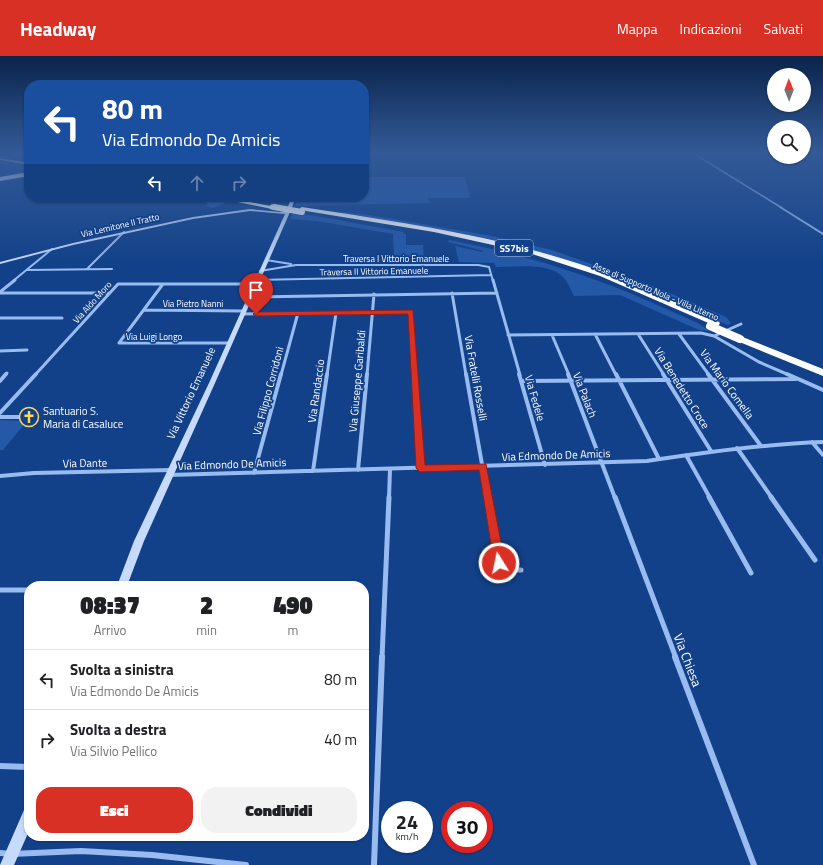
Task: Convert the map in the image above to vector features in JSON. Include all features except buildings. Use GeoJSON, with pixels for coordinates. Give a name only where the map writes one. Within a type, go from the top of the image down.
{"type":"FeatureCollection","features":[{"type":"Feature","properties":{"kind":"highway","name":"Asse di Supporto Nola - Villa Literno"},"geometry":{"type":"LineString","coordinates":[[244,202],[302,210],[481,243],[534,256],[598,277],[713,324],[823,373]]}},
{"type":"Feature","properties":{"kind":"highway","name":"Asse di Supporto Nola - Villa Literno"},"geometry":{"type":"LineString","coordinates":[[252,202],[272,207]]}},
{"type":"Feature","properties":{"kind":"highway","name":"Asse di Supporto Nola - Villa Literno"},"geometry":{"type":"LineString","coordinates":[[743,337],[823,368]]}},
{"type":"Feature","properties":{"kind":"main road","name":"Via Vittorio Emanuele"},"geometry":{"type":"LineString","coordinates":[[124,581],[139,541],[230,343],[260,271],[292,202]]}},
{"type":"Feature","properties":{"kind":"main road"},"geometry":{"type":"LineString","coordinates":[[272,207],[283,210],[291,205]]}},
{"type":"Feature","properties":{"kind":"main road"},"geometry":{"type":"LineString","coordinates":[[272,207],[280,216],[278,224],[281,227]]}},
{"type":"Feature","properties":{"kind":"main road","name":"Via Lemitone II Tratto"},"geometry":{"type":"LineString","coordinates":[[0,263],[124,232],[213,215],[272,207],[280,213],[288,212]]}},
{"type":"Feature","properties":{"kind":"main road"},"geometry":{"type":"LineString","coordinates":[[6,857],[24,824]]}},
{"type":"Feature","properties":{"kind":"street"},"geometry":{"type":"LineString","coordinates":[[752,190],[823,234]]}},
{"type":"Feature","properties":{"kind":"street"},"geometry":{"type":"LineString","coordinates":[[86,269],[124,232]]}},
{"type":"Feature","properties":{"kind":"street"},"geometry":{"type":"LineString","coordinates":[[0,293],[52,249]]}},
{"type":"Feature","properties":{"kind":"street","name":"Traversa I Vittorio Emanuele"},"geometry":{"type":"LineString","coordinates":[[266,260],[296,265]]}},
{"type":"Feature","properties":{"kind":"street","name":"Traversa I Vittorio Emanuele"},"geometry":{"type":"LineString","coordinates":[[260,271],[296,265],[478,265],[489,268],[491,275]]}},
{"type":"Feature","properties":{"kind":"street"},"geometry":{"type":"LineString","coordinates":[[27,270],[112,269]]}},
{"type":"Feature","properties":{"kind":"street","name":"Traversa II Vittorio Emanuele"},"geometry":{"type":"LineString","coordinates":[[256,282],[491,275]]}},
{"type":"Feature","properties":{"kind":"street","name":"Via Fedele"},"geometry":{"type":"LineString","coordinates":[[491,275],[546,465]]}},
{"type":"Feature","properties":{"kind":"street","name":"Via Aldo Moro"},"geometry":{"type":"LineString","coordinates":[[0,413],[118,284],[256,282]]}},
{"type":"Feature","properties":{"kind":"street"},"geometry":{"type":"LineString","coordinates":[[144,310],[163,284]]}},
{"type":"Feature","properties":{"kind":"street"},"geometry":{"type":"LineString","coordinates":[[0,293],[110,293]]}},
{"type":"Feature","properties":{"kind":"street"},"geometry":{"type":"LineString","coordinates":[[249,297],[497,293]]}},
{"type":"Feature","properties":{"kind":"street","name":"Via Giuseppe Garibaldi"},"geometry":{"type":"LineString","coordinates":[[358,470],[374,294]]}},
{"type":"Feature","properties":{"kind":"street","name":"Via Fratelli Rosselli"},"geometry":{"type":"LineString","coordinates":[[452,294],[499,563],[505,570],[521,570]]}},
{"type":"Feature","properties":{"kind":"street","name":"Via Pietro Nanni"},"geometry":{"type":"LineString","coordinates":[[144,310],[298,313],[411,312],[420,468]]}},
{"type":"Feature","properties":{"kind":"street","name":"Via Luigi Longo"},"geometry":{"type":"LineString","coordinates":[[144,310],[119,343],[230,343]]}},
{"type":"Feature","properties":{"kind":"street","name":"Via Filippo Corridoni"},"geometry":{"type":"LineString","coordinates":[[254,473],[298,313]]}},
{"type":"Feature","properties":{"kind":"street","name":"Via Randaccio"},"geometry":{"type":"LineString","coordinates":[[313,471],[336,313]]}},
{"type":"Feature","properties":{"kind":"street"},"geometry":{"type":"LineString","coordinates":[[0,318],[62,318]]}},
{"type":"Feature","properties":{"kind":"street"},"geometry":{"type":"LineString","coordinates":[[714,336],[741,324]]}},
{"type":"Feature","properties":{"kind":"street"},"geometry":{"type":"LineString","coordinates":[[508,335],[701,333],[714,336],[754,360],[823,390]]}},
{"type":"Feature","properties":{"kind":"street"},"geometry":{"type":"LineString","coordinates":[[595,334],[659,459]]}},
{"type":"Feature","properties":{"kind":"street","name":"Via Benedetto Croce"},"geometry":{"type":"LineString","coordinates":[[638,334],[711,451]]}},
{"type":"Feature","properties":{"kind":"street","name":"Via Mario Comella"},"geometry":{"type":"LineString","coordinates":[[679,334],[761,446]]}},
{"type":"Feature","properties":{"kind":"street","name":"Via Palach"},"geometry":{"type":"LineString","coordinates":[[552,335],[571,381],[601,463]]}},
{"type":"Feature","properties":{"kind":"street"},"geometry":{"type":"LineString","coordinates":[[0,350],[27,350]]}},
{"type":"Feature","properties":{"kind":"street"},"geometry":{"type":"LineString","coordinates":[[0,381],[7,373]]}},
{"type":"Feature","properties":{"kind":"street"},"geometry":{"type":"LineString","coordinates":[[521,381],[796,379]]}},
{"type":"Feature","properties":{"kind":"street"},"geometry":{"type":"LineString","coordinates":[[0,417],[23,417]]}},
{"type":"Feature","properties":{"kind":"street"},"geometry":{"type":"LineString","coordinates":[[812,442],[823,455]]}},
{"type":"Feature","properties":{"kind":"street","name":"Via Edmondo De Amicis"},"geometry":{"type":"LineString","coordinates":[[170,473],[254,473],[601,463],[659,459],[738,448],[823,442]]}},
{"type":"Feature","properties":{"kind":"street"},"geometry":{"type":"LineString","coordinates":[[738,448],[815,560]]}},
{"type":"Feature","properties":{"kind":"street"},"geometry":{"type":"LineString","coordinates":[[686,455],[751,573]]}},
{"type":"Feature","properties":{"kind":"street","name":"Via Chiesa"},"geometry":{"type":"LineString","coordinates":[[601,463],[754,865]]}},
{"type":"Feature","properties":{"kind":"street"},"geometry":{"type":"LineString","coordinates":[[374,865],[390,469]]}},
{"type":"Feature","properties":{"kind":"street","name":"Via Dante"},"geometry":{"type":"LineString","coordinates":[[0,476],[34,473],[170,473]]}},
{"type":"Feature","properties":{"kind":"street"},"geometry":{"type":"LineString","coordinates":[[0,590],[24,590]]}},
{"type":"Feature","properties":{"kind":"street"},"geometry":{"type":"LineString","coordinates":[[0,766],[24,767]]}},
{"type":"Feature","properties":{"kind":"street"},"geometry":{"type":"LineString","coordinates":[[6,857],[81,851],[152,855],[246,865]]}},
{"type":"Feature","properties":{"kind":"shaded area"},"geometry":{"type":"Polygon","coordinates":[[[369,190],[468,190],[470,198],[428,198],[430,203],[295,206],[297,202],[369,202],[369,190]]]}},
{"type":"Feature","properties":{"kind":"shaded area"},"geometry":{"type":"Polygon","coordinates":[[[204,202],[227,202],[213,208],[206,206],[208,203],[204,202]]]}},
{"type":"Feature","properties":{"kind":"shaded area"},"geometry":{"type":"Polygon","coordinates":[[[293,212],[404,232],[403,234],[406,234],[406,245],[423,245],[424,262],[394,262],[393,234],[317,221],[290,219],[293,212]]]}},
{"type":"Feature","properties":{"kind":"shaded area"},"geometry":{"type":"Polygon","coordinates":[[[344,212],[370,215],[492,236],[552,250],[658,288],[726,317],[731,323],[728,325],[616,277],[536,251],[333,213],[344,212]]]}},
{"type":"Feature","properties":{"kind":"shaded area"},"geometry":{"type":"Polygon","coordinates":[[[449,240],[531,259],[585,276],[638,296],[694,321],[710,331],[699,330],[620,295],[574,296],[563,277],[557,272],[549,269],[531,266],[496,267],[494,263],[459,262],[455,246],[482,252],[484,251],[448,242],[449,240]]]}},
{"type":"Feature","properties":{"kind":"shaded area"},"geometry":{"type":"Polygon","coordinates":[[[0,420],[27,421],[3,450],[0,450],[0,420]]]}},
{"type":"Feature","properties":{"kind":"place","name":"Santuario S. Maria di Casaluce"},"geometry":{"type":"Point","coordinates":[29,417]}},
{"type":"Feature","properties":{"kind":"route"},"geometry":{"type":"LineString","coordinates":[[256,314],[411,312],[420,468],[483,467],[499,563]]}}]}
